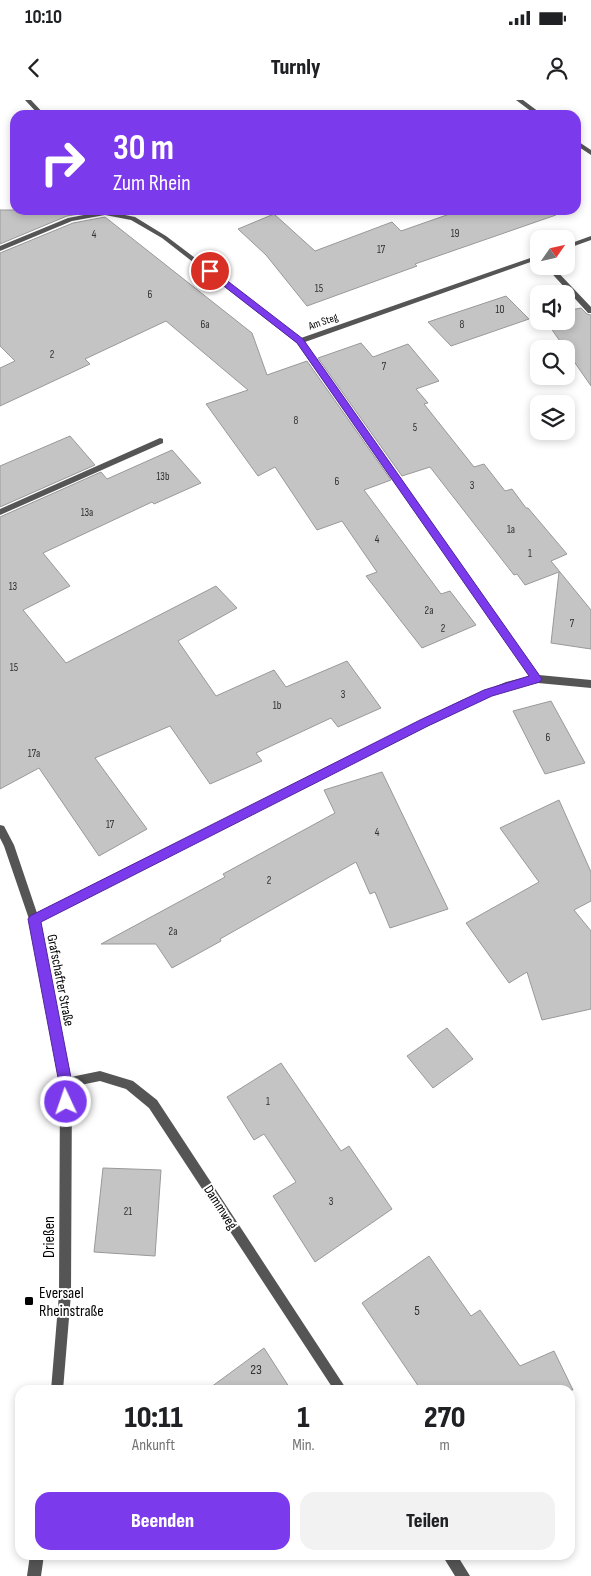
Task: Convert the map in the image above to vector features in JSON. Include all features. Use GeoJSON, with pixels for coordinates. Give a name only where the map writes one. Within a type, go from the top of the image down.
{"type":"FeatureCollection","features":[{"type":"Feature","properties":{"kind":"street"},"geometry":{"type":"LineString","coordinates":[[28,100],[37,110]]}},
{"type":"Feature","properties":{"kind":"street"},"geometry":{"type":"LineString","coordinates":[[519,100],[533,110]]}},
{"type":"Feature","properties":{"kind":"street","name":"Am Steg"},"geometry":{"type":"LineString","coordinates":[[0,249],[70,219],[93,215]]}},
{"type":"Feature","properties":{"kind":"street","name":"Am Steg"},"geometry":{"type":"LineString","coordinates":[[116,215],[133,218],[164,237],[300,341],[530,259]]}},
{"type":"Feature","properties":{"kind":"street"},"geometry":{"type":"LineString","coordinates":[[575,244],[591,238]]}},
{"type":"Feature","properties":{"kind":"street"},"geometry":{"type":"LineString","coordinates":[[557,275],[591,311]]}},
{"type":"Feature","properties":{"kind":"street"},"geometry":{"type":"LineString","coordinates":[[300,341],[536,679]]}},
{"type":"Feature","properties":{"kind":"street"},"geometry":{"type":"LineString","coordinates":[[0,512],[160,441]]}},
{"type":"Feature","properties":{"kind":"street"},"geometry":{"type":"LineString","coordinates":[[34,919],[424,723],[488,693],[518,682],[536,679],[553,679],[591,684]]}},
{"type":"Feature","properties":{"kind":"street","name":"Grafschafter Straße"},"geometry":{"type":"LineString","coordinates":[[0,829],[9,845],[34,919],[66,1083]]}},
{"type":"Feature","properties":{"kind":"street","name":"Dammweg"},"geometry":{"type":"LineString","coordinates":[[66,1083],[100,1076],[129,1085],[153,1104],[338,1385]]}},
{"type":"Feature","properties":{"kind":"street","name":"Drießen"},"geometry":{"type":"LineString","coordinates":[[57,1385],[66,1294],[66,1083]]}},
{"type":"Feature","properties":{"kind":"street"},"geometry":{"type":"LineString","coordinates":[[34,1576],[36,1560]]}},
{"type":"Feature","properties":{"kind":"street"},"geometry":{"type":"LineString","coordinates":[[452,1560],[463,1576]]}},
{"type":"Feature","properties":{"kind":"building"},"geometry":{"type":"Polygon","coordinates":[[[0,210],[10,210],[10,215],[73,215],[67,216],[0,244],[0,210]]]}},
{"type":"Feature","properties":{"kind":"building"},"geometry":{"type":"Polygon","coordinates":[[[275,215],[315,251],[392,222],[401,231],[447,215],[556,215],[415,264],[417,266],[307,306],[266,255],[238,229],[275,215]]]}},
{"type":"Feature","properties":{"kind":"building"},"geometry":{"type":"Polygon","coordinates":[[[105,217],[252,333],[267,375],[307,361],[391,480],[364,490],[441,594],[450,591],[476,625],[422,648],[366,576],[377,572],[342,521],[317,530],[275,467],[258,476],[206,404],[248,390],[166,321],[85,359],[90,364],[0,406],[0,368],[15,361],[0,346],[0,253],[73,223],[105,217]]]}},
{"type":"Feature","properties":{"kind":"building"},"geometry":{"type":"Polygon","coordinates":[[[506,296],[529,319],[451,346],[428,322],[506,296]]]}},
{"type":"Feature","properties":{"kind":"building"},"geometry":{"type":"Polygon","coordinates":[[[581,308],[591,315],[591,386],[575,363],[575,340],[559,340],[552,330],[575,330],[575,309],[581,308]]]}},
{"type":"Feature","properties":{"kind":"building"},"geometry":{"type":"Polygon","coordinates":[[[361,343],[373,357],[408,344],[439,381],[416,389],[428,403],[424,404],[474,467],[484,464],[505,491],[512,489],[526,508],[567,554],[551,561],[591,610],[591,649],[551,643],[559,572],[525,585],[517,574],[514,575],[430,467],[402,476],[318,358],[361,343]]]}},
{"type":"Feature","properties":{"kind":"building"},"geometry":{"type":"Polygon","coordinates":[[[70,436],[95,465],[0,507],[0,466],[70,436]]]}},
{"type":"Feature","properties":{"kind":"building"},"geometry":{"type":"Polygon","coordinates":[[[172,450],[201,483],[154,504],[152,502],[43,553],[70,586],[23,610],[66,663],[216,586],[237,608],[178,641],[216,696],[274,670],[286,687],[347,661],[381,708],[338,727],[331,718],[256,753],[262,761],[210,784],[170,726],[95,758],[147,829],[99,856],[39,768],[0,789],[0,517],[101,472],[107,479],[172,450]]]}},
{"type":"Feature","properties":{"kind":"building"},"geometry":{"type":"Polygon","coordinates":[[[551,701],[585,763],[545,774],[513,711],[551,701]]]}},
{"type":"Feature","properties":{"kind":"building"},"geometry":{"type":"Polygon","coordinates":[[[382,772],[448,909],[390,928],[375,892],[370,894],[356,862],[172,968],[156,944],[101,944],[225,877],[223,874],[335,813],[324,790],[382,772]]]}},
{"type":"Feature","properties":{"kind":"building"},"geometry":{"type":"Polygon","coordinates":[[[559,800],[591,872],[591,901],[574,910],[591,931],[591,1009],[542,1020],[527,972],[509,983],[466,923],[539,882],[500,828],[559,800]]]}},
{"type":"Feature","properties":{"kind":"building"},"geometry":{"type":"Polygon","coordinates":[[[447,1028],[473,1059],[433,1088],[407,1056],[447,1028]]]}},
{"type":"Feature","properties":{"kind":"building"},"geometry":{"type":"Polygon","coordinates":[[[281,1063],[341,1151],[349,1146],[392,1209],[315,1262],[273,1196],[296,1182],[264,1134],[254,1140],[227,1097],[281,1063]]]}},
{"type":"Feature","properties":{"kind":"building"},"geometry":{"type":"Polygon","coordinates":[[[103,1168],[161,1170],[155,1256],[94,1252],[103,1168]]]}},
{"type":"Feature","properties":{"kind":"building"},"geometry":{"type":"Polygon","coordinates":[[[429,1256],[471,1316],[480,1310],[520,1366],[554,1351],[571,1385],[418,1385],[362,1303],[429,1256]]]}},
{"type":"Feature","properties":{"kind":"building"},"geometry":{"type":"Polygon","coordinates":[[[264,1348],[288,1385],[214,1385],[264,1348]]]}},
{"type":"Feature","properties":{"kind":"place","name":"Eversael Rheinstraße"},"geometry":{"type":"Point","coordinates":[29,1301]}},
{"type":"Feature","properties":{"kind":"route"},"geometry":{"type":"LineString","coordinates":[[66,1102],[66,1083],[34,919],[424,723],[488,693],[518,682],[536,679],[300,341],[210,271]]}}]}
